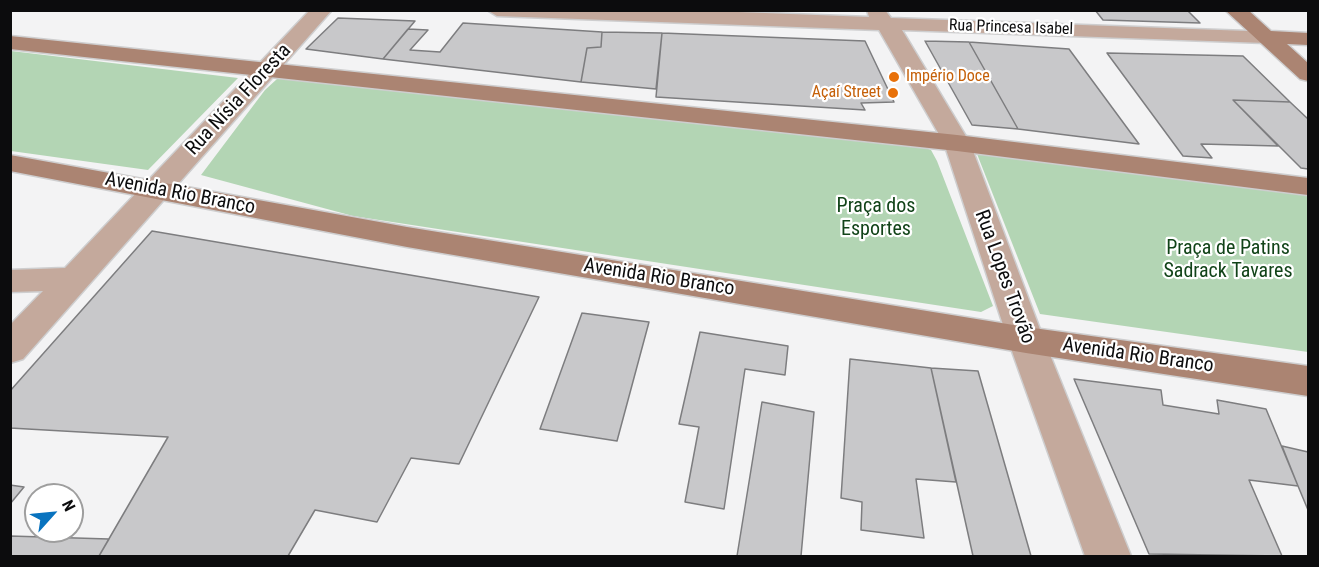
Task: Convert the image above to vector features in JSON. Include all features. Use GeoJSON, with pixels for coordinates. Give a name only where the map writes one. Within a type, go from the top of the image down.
{"type":"FeatureCollection","features":[{"type":"Feature","properties":{"kind":"main road"},"geometry":{"type":"LineString","coordinates":[[1235,10],[1308,74]]}},
{"type":"Feature","properties":{"kind":"main road","name":"Rua Princesa Isabel"},"geometry":{"type":"LineString","coordinates":[[1266,37],[1308,39]]}},
{"type":"Feature","properties":{"kind":"main road"},"geometry":{"type":"LineString","coordinates":[[10,42],[957,143],[1308,187]]}},
{"type":"Feature","properties":{"kind":"main road","name":"Avenida Rio Branco"},"geometry":{"type":"LineString","coordinates":[[10,163],[407,237],[1026,340],[1308,381]]}},
{"type":"Feature","properties":{"kind":"street","name":"Rua Nísia Floresta"},"geometry":{"type":"LineString","coordinates":[[10,349],[322,10]]}},
{"type":"Feature","properties":{"kind":"street","name":"Rua Princesa Isabel"},"geometry":{"type":"LineString","coordinates":[[497,10],[880,17],[1266,37]]}},
{"type":"Feature","properties":{"kind":"street","name":"Rua Lopes Trovão"},"geometry":{"type":"LineString","coordinates":[[880,17],[926,86],[957,143],[1026,340],[1108,556]]}},
{"type":"Feature","properties":{"kind":"street"},"geometry":{"type":"LineString","coordinates":[[10,281],[74,279]]}},
{"type":"Feature","properties":{"kind":"green space"},"geometry":{"type":"Polygon","coordinates":[[[11,51],[238,78],[148,170],[11,151],[11,51]]]}},
{"type":"Feature","properties":{"kind":"green space","name":"Praça dos Esportes"},"geometry":{"type":"Polygon","coordinates":[[[291,76],[916,144],[931,150],[937,161],[993,306],[981,312],[353,216],[201,175],[265,90],[277,79],[291,76]]]}},
{"type":"Feature","properties":{"kind":"green space","name":"Praça de Patins Sadrack Tavares"},"geometry":{"type":"Polygon","coordinates":[[[977,154],[1308,192],[1308,352],[1040,314],[977,154]]]}},
{"type":"Feature","properties":{"kind":"building"},"geometry":{"type":"Polygon","coordinates":[[[1095,10],[1187,10],[1200,23],[1103,20],[1095,10]]]}},
{"type":"Feature","properties":{"kind":"building"},"geometry":{"type":"Polygon","coordinates":[[[338,18],[415,21],[383,59],[306,49],[338,18]]]}},
{"type":"Feature","properties":{"kind":"building"},"geometry":{"type":"Polygon","coordinates":[[[463,23],[602,32],[601,47],[587,48],[581,82],[383,59],[408,29],[428,30],[410,50],[440,52],[463,23]]]}},
{"type":"Feature","properties":{"kind":"building"},"geometry":{"type":"Polygon","coordinates":[[[602,32],[662,33],[656,89],[581,82],[587,48],[601,47],[602,32]]]}},
{"type":"Feature","properties":{"kind":"building"},"geometry":{"type":"Polygon","coordinates":[[[662,33],[865,41],[894,102],[861,103],[865,110],[656,97],[662,33]]]}},
{"type":"Feature","properties":{"kind":"building"},"geometry":{"type":"Polygon","coordinates":[[[925,41],[969,42],[1018,129],[972,125],[925,41]]]}},
{"type":"Feature","properties":{"kind":"building"},"geometry":{"type":"Polygon","coordinates":[[[969,42],[1069,49],[1139,144],[1018,129],[969,42]]]}},
{"type":"Feature","properties":{"kind":"building"},"geometry":{"type":"Polygon","coordinates":[[[1107,53],[1243,56],[1290,102],[1233,100],[1278,146],[1201,144],[1212,158],[1183,156],[1107,53]]]}},
{"type":"Feature","properties":{"kind":"building"},"geometry":{"type":"Polygon","coordinates":[[[1233,100],[1290,102],[1308,119],[1308,169],[1301,168],[1233,100]]]}},
{"type":"Feature","properties":{"kind":"building"},"geometry":{"type":"Polygon","coordinates":[[[152,231],[539,297],[459,464],[411,458],[377,522],[315,510],[288,556],[99,556],[168,437],[10,428],[10,391],[152,231]]]}},
{"type":"Feature","properties":{"kind":"building"},"geometry":{"type":"Polygon","coordinates":[[[582,313],[649,322],[617,441],[540,429],[582,313]]]}},
{"type":"Feature","properties":{"kind":"building"},"geometry":{"type":"Polygon","coordinates":[[[700,332],[788,346],[785,375],[745,369],[724,509],[685,502],[699,427],[679,424],[700,332]]]}},
{"type":"Feature","properties":{"kind":"building"},"geometry":{"type":"Polygon","coordinates":[[[850,359],[931,368],[956,482],[916,479],[924,538],[861,530],[862,502],[841,498],[850,359]]]}},
{"type":"Feature","properties":{"kind":"building"},"geometry":{"type":"Polygon","coordinates":[[[931,368],[978,371],[1031,556],[973,556],[931,368]]]}},
{"type":"Feature","properties":{"kind":"building"},"geometry":{"type":"Polygon","coordinates":[[[1074,379],[1161,390],[1163,405],[1219,414],[1217,400],[1266,409],[1298,486],[1249,480],[1282,556],[1149,554],[1074,379]]]}},
{"type":"Feature","properties":{"kind":"building"},"geometry":{"type":"Polygon","coordinates":[[[762,402],[814,412],[801,556],[737,556],[762,402]]]}},
{"type":"Feature","properties":{"kind":"building"},"geometry":{"type":"Polygon","coordinates":[[[1282,446],[1308,452],[1308,510],[1298,486],[1282,446]]]}},
{"type":"Feature","properties":{"kind":"building"},"geometry":{"type":"Polygon","coordinates":[[[10,485],[24,487],[10,504],[10,485]]]}},
{"type":"Feature","properties":{"kind":"building"},"geometry":{"type":"Polygon","coordinates":[[[10,536],[24,536],[24,543],[84,543],[84,538],[109,539],[99,556],[10,556],[10,536]]]}},
{"type":"Feature","properties":{"kind":"place","name":"Império Doce"},"geometry":{"type":"Point","coordinates":[894,77]}},
{"type":"Feature","properties":{"kind":"place","name":"Açaí Street"},"geometry":{"type":"Point","coordinates":[893,93]}}]}
